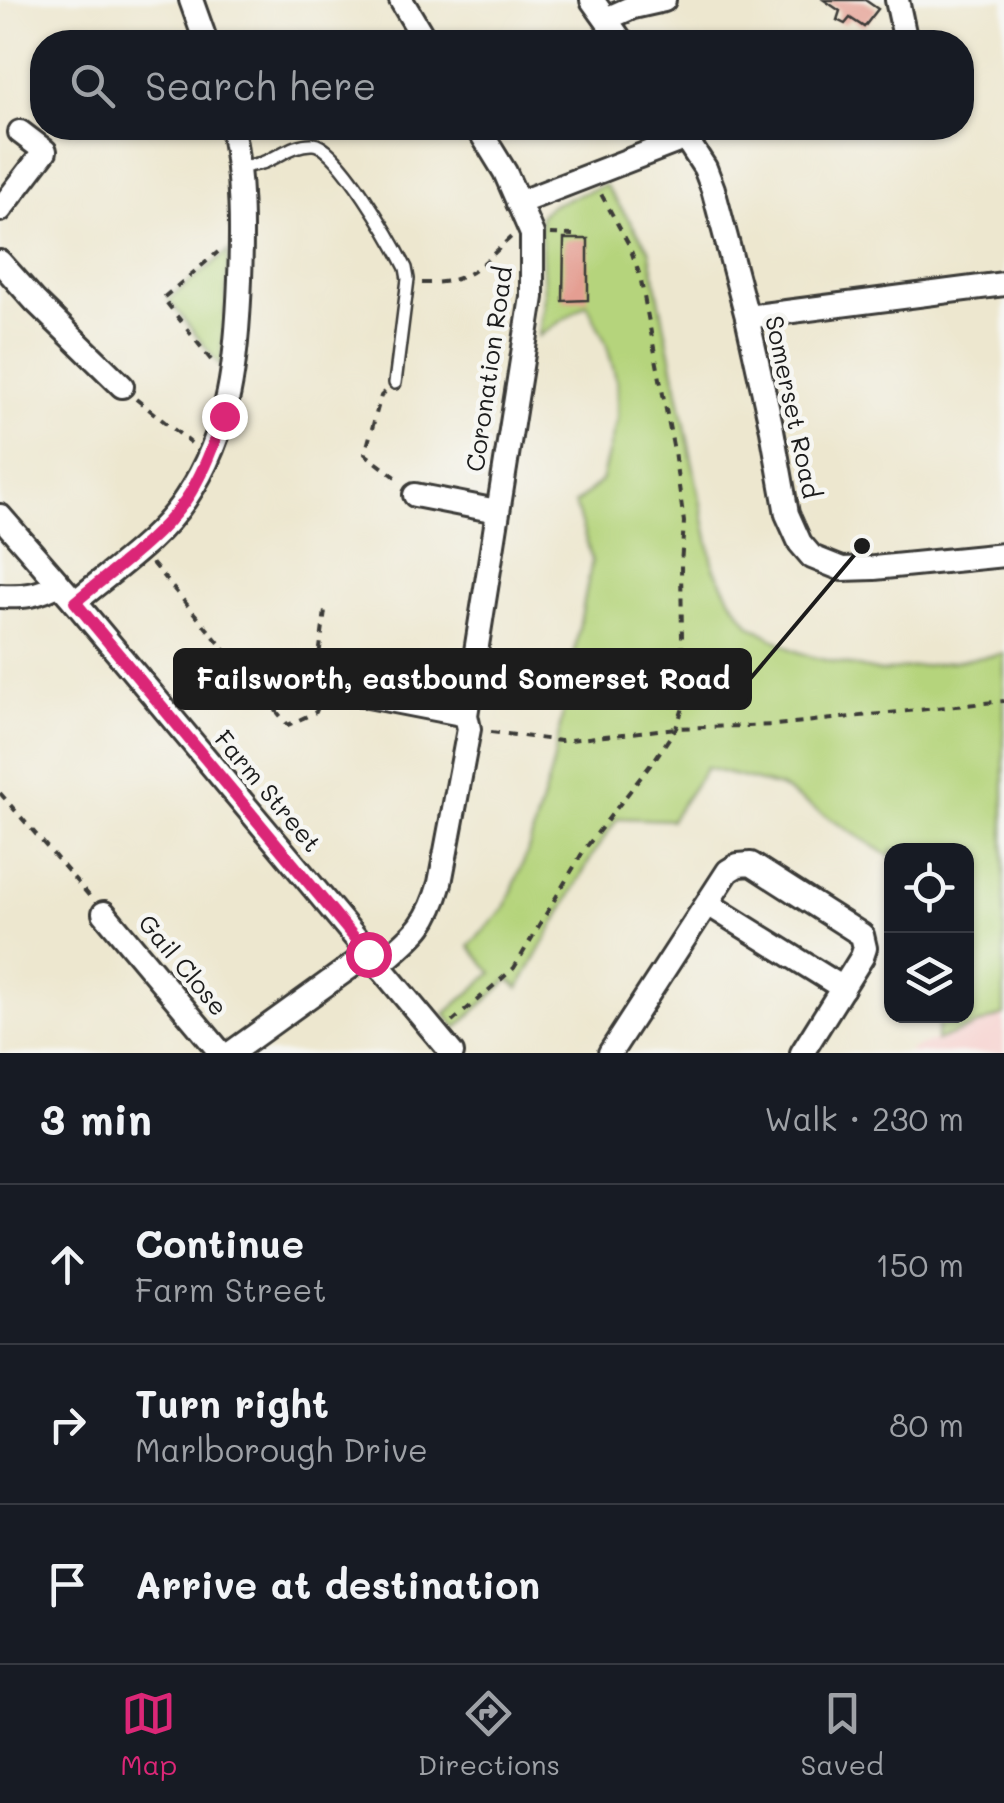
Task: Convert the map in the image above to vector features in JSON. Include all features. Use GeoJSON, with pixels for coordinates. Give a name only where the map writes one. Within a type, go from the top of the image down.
{"type":"FeatureCollection","features":[{"type":"Feature","properties":{"kind":"street"},"geometry":{"type":"LineString","coordinates":[[191,0],[202,30]]}},
{"type":"Feature","properties":{"kind":"street"},"geometry":{"type":"LineString","coordinates":[[400,0],[419,30]]}},
{"type":"Feature","properties":{"kind":"street"},"geometry":{"type":"LineString","coordinates":[[614,30],[599,9],[664,0]]}},
{"type":"Feature","properties":{"kind":"street"},"geometry":{"type":"LineString","coordinates":[[897,0],[903,30]]}},
{"type":"Feature","properties":{"kind":"street"},"geometry":{"type":"LineString","coordinates":[[20,132],[30,140]]}},
{"type":"Feature","properties":{"kind":"street"},"geometry":{"type":"LineString","coordinates":[[0,210],[45,151],[31,140]]}},
{"type":"Feature","properties":{"kind":"street"},"geometry":{"type":"LineString","coordinates":[[75,602],[156,534],[184,502],[224,416],[235,364],[241,233],[234,140]]}},
{"type":"Feature","properties":{"kind":"street","name":"Coronation Road"},"geometry":{"type":"LineString","coordinates":[[231,1053],[420,929],[433,907],[440,883],[532,297],[532,234],[505,172],[485,140]]}},
{"type":"Feature","properties":{"kind":"street","name":"Somerset Road"},"geometry":{"type":"LineString","coordinates":[[518,202],[591,175],[667,140]]}},
{"type":"Feature","properties":{"kind":"street","name":"Somerset Road"},"geometry":{"type":"LineString","coordinates":[[686,140],[714,189],[747,317],[787,514],[800,543],[812,556],[842,569],[1004,556]]}},
{"type":"Feature","properties":{"kind":"street"},"geometry":{"type":"LineString","coordinates":[[0,262],[122,386]]}},
{"type":"Feature","properties":{"kind":"street"},"geometry":{"type":"LineString","coordinates":[[747,317],[1004,284]]}},
{"type":"Feature","properties":{"kind":"street","name":"Coronation Road"},"geometry":{"type":"LineString","coordinates":[[415,495],[497,510]]}},
{"type":"Feature","properties":{"kind":"street","name":"Farm Street"},"geometry":{"type":"LineString","coordinates":[[0,516],[444,1044]]}},
{"type":"Feature","properties":{"kind":"street"},"geometry":{"type":"LineString","coordinates":[[0,596],[30,596],[58,584]]}},
{"type":"Feature","properties":{"kind":"street"},"geometry":{"type":"LineString","coordinates":[[326,688],[468,722]]}},
{"type":"Feature","properties":{"kind":"street"},"geometry":{"type":"LineString","coordinates":[[610,1053],[728,872],[751,864],[862,935],[862,957],[802,1053]]}},
{"type":"Feature","properties":{"kind":"street"},"geometry":{"type":"LineString","coordinates":[[708,904],[843,988]]}},
{"type":"Feature","properties":{"kind":"street","name":"Gail Close"},"geometry":{"type":"LineString","coordinates":[[104,913],[221,1053]]}},
{"type":"Feature","properties":{"kind":"lane"},"geometry":{"type":"LineString","coordinates":[[238,168],[260,164],[308,143],[332,152],[406,268],[395,383]]}},
{"type":"Feature","properties":{"kind":"path"},"geometry":{"type":"LineString","coordinates":[[444,1044],[514,968],[584,850],[655,759],[676,728],[683,708],[684,522],[674,452],[640,276],[629,245],[591,175]]}},
{"type":"Feature","properties":{"kind":"path"},"geometry":{"type":"LineString","coordinates":[[230,386],[163,298],[241,233]]}},
{"type":"Feature","properties":{"kind":"path"},"geometry":{"type":"LineString","coordinates":[[407,282],[444,283],[471,274],[512,236],[532,234]]}},
{"type":"Feature","properties":{"kind":"path"},"geometry":{"type":"LineString","coordinates":[[395,383],[382,396],[365,454],[415,495]]}},
{"type":"Feature","properties":{"kind":"path"},"geometry":{"type":"LineString","coordinates":[[122,386],[208,457]]}},
{"type":"Feature","properties":{"kind":"path"},"geometry":{"type":"LineString","coordinates":[[140,548],[288,725],[316,712],[326,688],[319,656],[325,611]]}},
{"type":"Feature","properties":{"kind":"path"},"geometry":{"type":"LineString","coordinates":[[468,722],[561,741],[676,728],[774,725],[1004,701]]}},
{"type":"Feature","properties":{"kind":"path"},"geometry":{"type":"LineString","coordinates":[[0,794],[104,913]]}},
{"type":"Feature","properties":{"kind":"shaded area"},"geometry":{"type":"Polygon","coordinates":[[[1004,1015],[1004,1053],[907,1053],[914,1048],[1004,1015]]]}},
{"type":"Feature","properties":{"kind":"green space"},"geometry":{"type":"Polygon","coordinates":[[[605,185],[649,249],[714,568],[750,625],[812,657],[881,672],[1004,654],[1004,1015],[936,1041],[939,1023],[974,1023],[974,843],[884,843],[884,853],[780,787],[706,768],[671,820],[618,818],[595,851],[519,988],[509,979],[457,1028],[445,1014],[492,973],[469,946],[505,908],[527,853],[553,764],[592,560],[575,504],[601,481],[617,419],[617,382],[606,343],[587,304],[539,336],[544,294],[540,216],[551,205],[605,185]]]}},
{"type":"Feature","properties":{"kind":"green space"},"geometry":{"type":"Polygon","coordinates":[[[229,251],[221,367],[168,299],[229,251]]]}},
{"type":"Feature","properties":{"kind":"building"},"geometry":{"type":"Polygon","coordinates":[[[824,0],[865,0],[878,9],[864,27],[850,18],[845,24],[837,20],[840,11],[824,0]]]}},
{"type":"Feature","properties":{"kind":"building"},"geometry":{"type":"Polygon","coordinates":[[[564,239],[588,239],[588,300],[563,301],[564,239]]]}},
{"type":"Feature","properties":{"kind":"place","name":"Failsworth, eastbound Somerset Road"},"geometry":{"type":"Point","coordinates":[862,546]}},
{"type":"Feature","properties":{"kind":"route"},"geometry":{"type":"LineString","coordinates":[[224,416],[205,467],[184,502],[156,534],[75,602],[368,954]]}}]}
